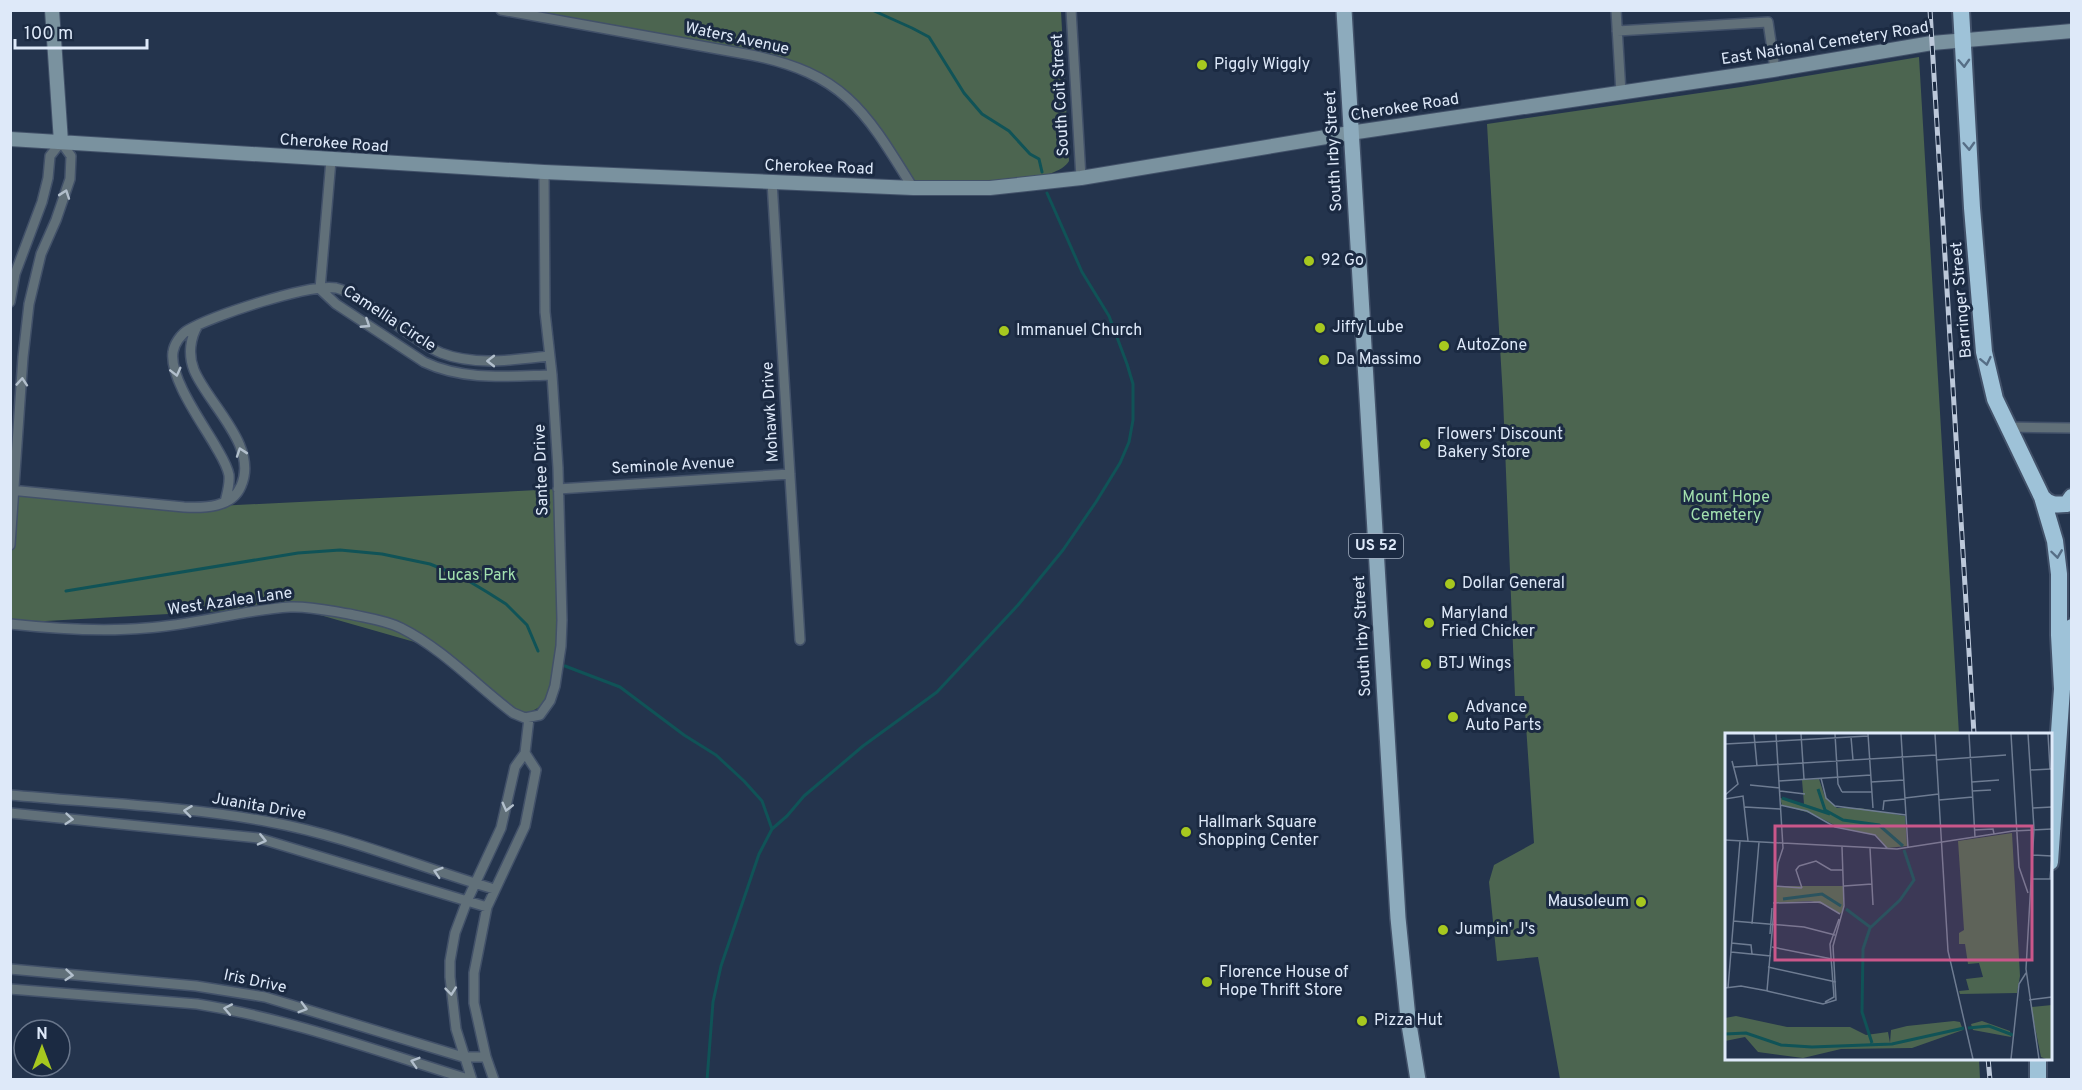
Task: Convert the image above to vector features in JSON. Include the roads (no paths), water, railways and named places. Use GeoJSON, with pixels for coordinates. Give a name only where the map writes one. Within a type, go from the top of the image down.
{"type":"FeatureCollection","features":[{"type":"Feature","properties":{"kind":"highway","name":"Barringer Street"},"geometry":{"type":"LineString","coordinates":[[1961,10],[1981,335],[1995,399],[2042,497],[2052,526],[2058,558],[2058,635],[2062,689]]}},
{"type":"Feature","properties":{"kind":"highway"},"geometry":{"type":"LineString","coordinates":[[2042,497],[2049,504],[2056,505],[2067,504],[2072,497]]}},
{"type":"Feature","properties":{"kind":"highway"},"geometry":{"type":"LineString","coordinates":[[2052,833],[2062,689],[2072,627]]}},
{"type":"Feature","properties":{"kind":"highway"},"geometry":{"type":"LineString","coordinates":[[2038,1060],[2038,1080]]}},
{"type":"Feature","properties":{"kind":"main road","name":"South Irby Street"},"geometry":{"type":"LineString","coordinates":[[1344,10],[1398,918],[1408,1018],[1418,1080]]}},
{"type":"Feature","properties":{"kind":"street"},"geometry":{"type":"LineString","coordinates":[[10,545],[23,357],[29,304],[41,254],[70,179],[71,156],[61,142],[52,10]]}},
{"type":"Feature","properties":{"kind":"street","name":"Waters Avenue"},"geometry":{"type":"LineString","coordinates":[[501,10],[768,58],[814,74],[847,97],[862,111],[914,188]]}},
{"type":"Feature","properties":{"kind":"street","name":"South Coit Street"},"geometry":{"type":"LineString","coordinates":[[1071,10],[1081,178]]}},
{"type":"Feature","properties":{"kind":"street"},"geometry":{"type":"LineString","coordinates":[[1616,10],[1621,93]]}},
{"type":"Feature","properties":{"kind":"street"},"geometry":{"type":"LineString","coordinates":[[1617,31],[1768,22],[1775,69]]}},
{"type":"Feature","properties":{"kind":"street","name":"East National Cemetery Road"},"geometry":{"type":"LineString","coordinates":[[1621,93],[1963,39],[2072,31]]}},
{"type":"Feature","properties":{"kind":"street","name":"Cherokee Road"},"geometry":{"type":"LineString","coordinates":[[10,139],[544,172],[914,188],[990,188],[1081,178],[1350,133],[1621,93]]}},
{"type":"Feature","properties":{"kind":"street"},"geometry":{"type":"LineString","coordinates":[[10,302],[15,274],[42,202],[50,156],[61,142]]}},
{"type":"Feature","properties":{"kind":"street"},"geometry":{"type":"LineString","coordinates":[[320,289],[331,160]]}},
{"type":"Feature","properties":{"kind":"street","name":"Santee Drive"},"geometry":{"type":"LineString","coordinates":[[529,718],[540,715],[550,700],[561,646],[562,621],[552,375],[545,312],[544,172]]}},
{"type":"Feature","properties":{"kind":"street","name":"Mohawk Drive"},"geometry":{"type":"LineString","coordinates":[[772,182],[800,640]]}},
{"type":"Feature","properties":{"kind":"street","name":"Camellia Circle"},"geometry":{"type":"LineString","coordinates":[[225,502],[229,483],[225,464],[179,382],[173,361],[173,352],[181,336],[205,321],[302,292],[333,288],[354,296],[418,340],[456,358],[489,361],[549,356]]}},
{"type":"Feature","properties":{"kind":"street","name":"Camellia Circle"},"geometry":{"type":"LineString","coordinates":[[320,289],[336,304],[436,368],[462,375],[478,376],[552,375]]}},
{"type":"Feature","properties":{"kind":"street"},"geometry":{"type":"LineString","coordinates":[[13,491],[184,507],[209,507],[225,502],[240,490],[245,464],[238,443],[194,371],[191,362],[191,344],[198,325]]}},
{"type":"Feature","properties":{"kind":"street"},"geometry":{"type":"LineString","coordinates":[[2007,427],[2072,428]]}},
{"type":"Feature","properties":{"kind":"street","name":"Seminole Avenue"},"geometry":{"type":"LineString","coordinates":[[558,489],[790,474]]}},
{"type":"Feature","properties":{"kind":"street","name":"West Azalea Lane"},"geometry":{"type":"LineString","coordinates":[[10,624],[88,630],[148,628],[195,622],[256,610],[292,607],[313,608],[370,618],[399,627],[416,636],[513,714],[520,718],[529,718]]}},
{"type":"Feature","properties":{"kind":"street"},"geometry":{"type":"LineString","coordinates":[[471,1080],[456,1029],[450,961],[455,933],[466,901],[501,828],[515,767],[525,753],[529,718]]}},
{"type":"Feature","properties":{"kind":"street"},"geometry":{"type":"LineString","coordinates":[[494,1080],[486,1057],[474,1002],[474,973],[487,907],[521,836],[532,799],[536,770],[525,753]]}},
{"type":"Feature","properties":{"kind":"street","name":"Juanita Drive"},"geometry":{"type":"LineString","coordinates":[[10,795],[181,810],[271,822],[340,838],[494,889]]}},
{"type":"Feature","properties":{"kind":"street","name":"Juanita Drive"},"geometry":{"type":"LineString","coordinates":[[10,813],[258,838],[487,907]]}},
{"type":"Feature","properties":{"kind":"street","name":"Iris Drive"},"geometry":{"type":"LineString","coordinates":[[10,969],[196,986],[265,997],[463,1057],[486,1057]]}},
{"type":"Feature","properties":{"kind":"street","name":"Iris Drive"},"geometry":{"type":"LineString","coordinates":[[10,990],[197,1004],[225,1009],[280,1021],[471,1080]]}},
{"type":"Feature","properties":{"kind":"waterway"},"geometry":{"type":"LineString","coordinates":[[872,10],[929,37],[964,93],[982,114],[1009,131],[1030,154],[1039,159],[1042,172]]}},
{"type":"Feature","properties":{"kind":"waterway"},"geometry":{"type":"LineString","coordinates":[[707,1080],[713,1002],[721,966],[759,854],[772,829],[804,796],[863,746],[937,692],[1018,605],[1063,550],[1096,502],[1120,463],[1129,442],[1133,420],[1133,384],[1127,364],[1109,316],[1082,272],[1047,193]]}},
{"type":"Feature","properties":{"kind":"waterway"},"geometry":{"type":"LineString","coordinates":[[66,591],[298,553],[340,550],[382,554],[430,564],[462,577],[487,592],[506,604],[527,625],[538,651]]}},
{"type":"Feature","properties":{"kind":"waterway"},"geometry":{"type":"LineString","coordinates":[[565,666],[620,687],[684,735],[716,755],[762,801],[772,829]]}},
{"type":"Feature","properties":{"kind":"railway"},"geometry":{"type":"LineString","coordinates":[[1930,10],[1974,733]]}},
{"type":"Feature","properties":{"kind":"railway"},"geometry":{"type":"LineString","coordinates":[[1988,1060],[1990,1080]]}},
{"type":"Feature","properties":{"kind":"place","name":"Piggly Wiggly"},"geometry":{"type":"Point","coordinates":[1202,65]}},
{"type":"Feature","properties":{"kind":"place","name":"92 Go"},"geometry":{"type":"Point","coordinates":[1309,261]}},
{"type":"Feature","properties":{"kind":"place","name":"Jiffy Lube"},"geometry":{"type":"Point","coordinates":[1320,328]}},
{"type":"Feature","properties":{"kind":"place","name":"Immanuel Church"},"geometry":{"type":"Point","coordinates":[1004,331]}},
{"type":"Feature","properties":{"kind":"place","name":"AutoZone"},"geometry":{"type":"Point","coordinates":[1444,346]}},
{"type":"Feature","properties":{"kind":"place","name":"Da Massimo"},"geometry":{"type":"Point","coordinates":[1324,360]}},
{"type":"Feature","properties":{"kind":"place","name":"Flowers' Discount Bakery Store"},"geometry":{"type":"Point","coordinates":[1425,444]}},
{"type":"Feature","properties":{"kind":"place","name":"Dollar General"},"geometry":{"type":"Point","coordinates":[1450,584]}},
{"type":"Feature","properties":{"kind":"place","name":"Maryland Fried Chicker"},"geometry":{"type":"Point","coordinates":[1429,623]}},
{"type":"Feature","properties":{"kind":"place","name":"BTJ Wings"},"geometry":{"type":"Point","coordinates":[1426,664]}},
{"type":"Feature","properties":{"kind":"place","name":"Advance Auto Parts"},"geometry":{"type":"Point","coordinates":[1453,717]}},
{"type":"Feature","properties":{"kind":"place","name":"Hallmark Square Shopping Center"},"geometry":{"type":"Point","coordinates":[1186,832]}},
{"type":"Feature","properties":{"kind":"place","name":"Mausoleum"},"geometry":{"type":"Point","coordinates":[1641,902]}},
{"type":"Feature","properties":{"kind":"place","name":"Jumpin' J's"},"geometry":{"type":"Point","coordinates":[1443,930]}},
{"type":"Feature","properties":{"kind":"place","name":"Florence House of Hope Thrift Store"},"geometry":{"type":"Point","coordinates":[1207,982]}},
{"type":"Feature","properties":{"kind":"place","name":"Pizza Hut"},"geometry":{"type":"Point","coordinates":[1362,1021]}},
{"type":"Feature","properties":{"kind":"park label","name":"Mount Hope Cemetery"},"geometry":{"type":"Point","coordinates":[1726,507]}},
{"type":"Feature","properties":{"kind":"park label","name":"Lucas Park"},"geometry":{"type":"Point","coordinates":[477,576]}}]}
